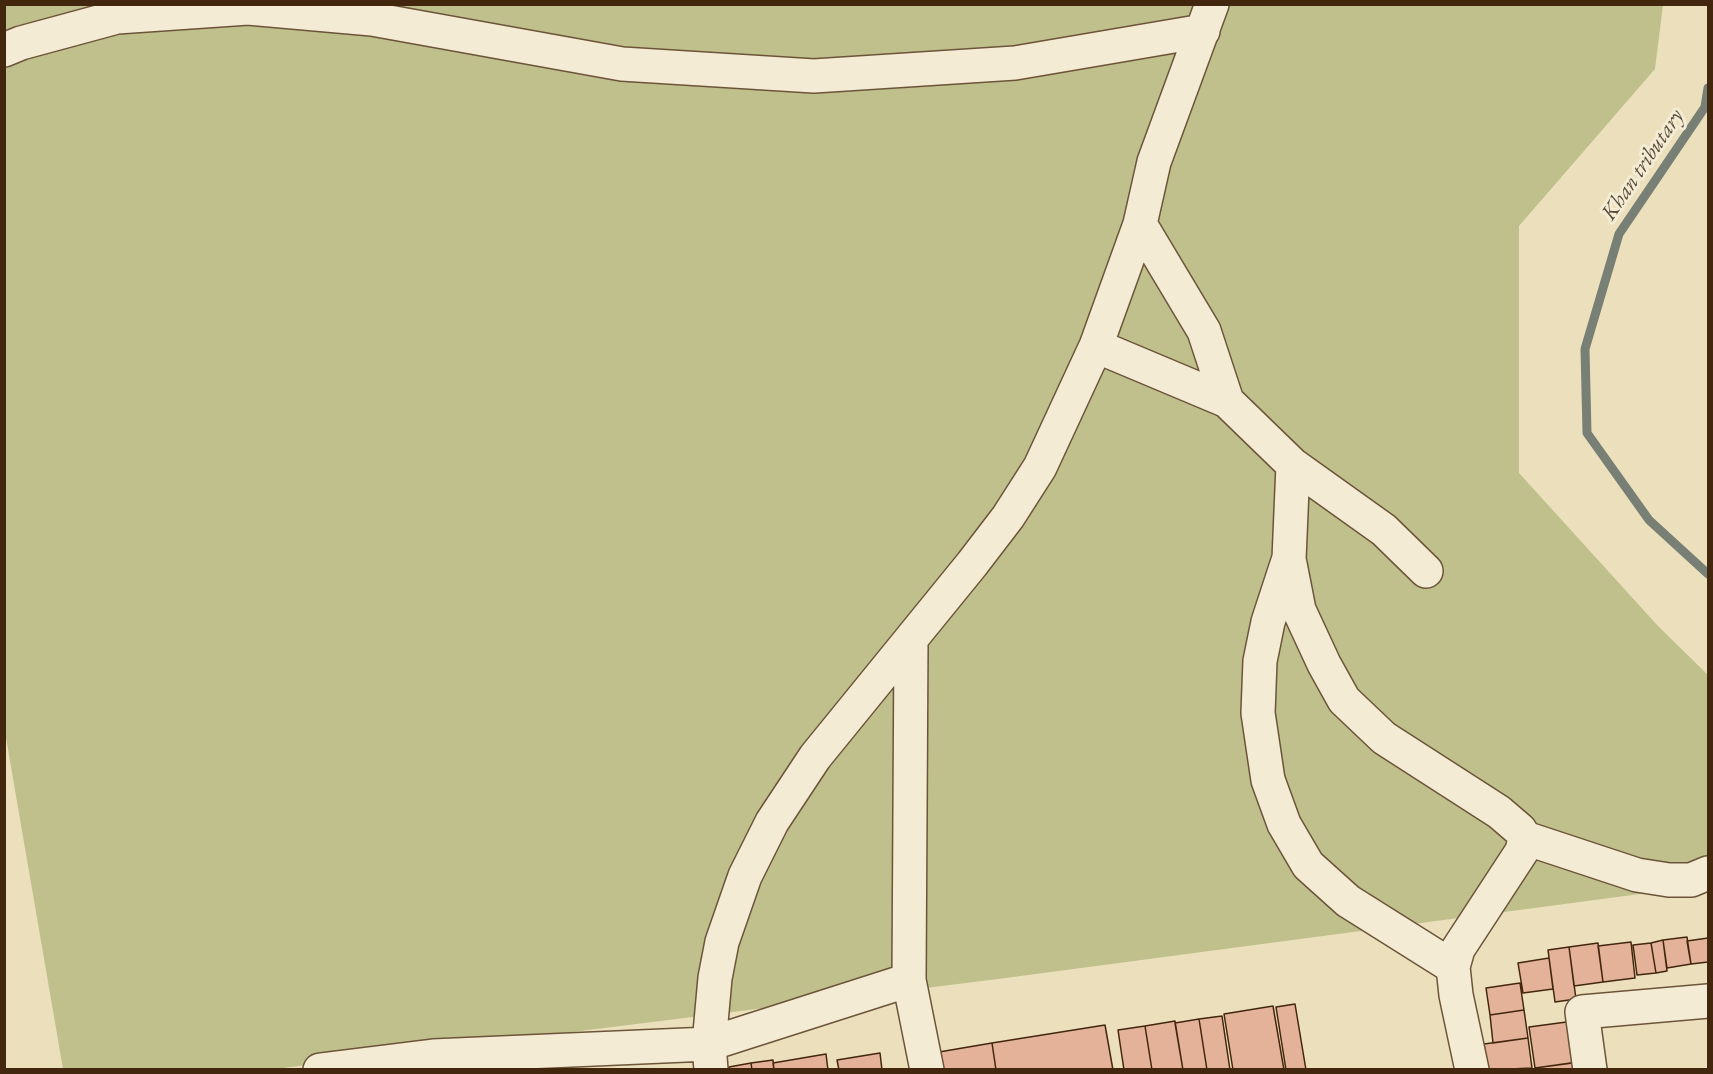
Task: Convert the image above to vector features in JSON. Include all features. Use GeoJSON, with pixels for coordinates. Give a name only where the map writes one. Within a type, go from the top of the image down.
{"type":"FeatureCollection","features":[{"type":"Feature","properties":{"kind":"street"},"geometry":{"type":"LineString","coordinates":[[4,50],[21,43],[117,17],[248,8],[372,19],[622,64],[814,76],[1015,63],[1208,18]]}},
{"type":"Feature","properties":{"kind":"street"},"geometry":{"type":"LineString","coordinates":[[710,1057],[715,978],[722,942],[745,876],[772,822],[814,757],[1001,526],[1040,467],[1096,346],[1140,224],[1154,162],[1208,18]]}},
{"type":"Feature","properties":{"kind":"street"},"geometry":{"type":"LineString","coordinates":[[1140,224],[1204,331],[1227,401]]}},
{"type":"Feature","properties":{"kind":"street"},"geometry":{"type":"LineString","coordinates":[[1096,346],[1227,401],[1293,465],[1384,530],[1426,571]]}},
{"type":"Feature","properties":{"kind":"street"},"geometry":{"type":"LineString","coordinates":[[1293,465],[1289,559],[1299,610],[1344,700],[1384,738],[1499,812],[1520,830],[1525,838],[1637,874],[1669,880],[1691,880],[1708,873]]}},
{"type":"Feature","properties":{"kind":"street"},"geometry":{"type":"LineString","coordinates":[[1289,559],[1268,622],[1260,661],[1258,712],[1268,780],[1284,824],[1308,865],[1348,901],[1453,967]]}},
{"type":"Feature","properties":{"kind":"street"},"geometry":{"type":"LineString","coordinates":[[911,640],[909,980],[927,1070]]}},
{"type":"Feature","properties":{"kind":"street"},"geometry":{"type":"LineString","coordinates":[[1464,1068],[1453,967],[1458,949],[1522,851],[1525,838]]}},
{"type":"Feature","properties":{"kind":"street"},"geometry":{"type":"LineString","coordinates":[[320,1070],[433,1056],[710,1057],[909,980]]}},
{"type":"Feature","properties":{"kind":"street"},"geometry":{"type":"LineString","coordinates":[[1590,1070],[1582,1012],[1708,1001]]}},
{"type":"Feature","properties":{"kind":"green space"},"geometry":{"type":"Polygon","coordinates":[[[4,5],[1663,5],[1655,69],[1519,226],[1519,473],[1658,626],[1708,675],[1708,885],[998,979],[275,1069],[63,1069],[5,732],[4,5]]]}},
{"type":"Feature","properties":{"kind":"building"},"geometry":{"type":"Polygon","coordinates":[[[1687,937],[1691,964],[1667,968],[1663,940],[1687,937]]]}},
{"type":"Feature","properties":{"kind":"building"},"geometry":{"type":"Polygon","coordinates":[[[1708,938],[1708,962],[1691,964],[1687,941],[1708,938]]]}},
{"type":"Feature","properties":{"kind":"building"},"geometry":{"type":"Polygon","coordinates":[[[1663,940],[1667,971],[1656,973],[1651,943],[1663,940]]]}},
{"type":"Feature","properties":{"kind":"building"},"geometry":{"type":"Polygon","coordinates":[[[1631,942],[1635,978],[1603,982],[1598,946],[1631,942]]]}},
{"type":"Feature","properties":{"kind":"building"},"geometry":{"type":"Polygon","coordinates":[[[1598,943],[1603,982],[1574,986],[1569,947],[1598,943]]]}},
{"type":"Feature","properties":{"kind":"building"},"geometry":{"type":"Polygon","coordinates":[[[1651,943],[1656,973],[1637,975],[1633,945],[1651,943]]]}},
{"type":"Feature","properties":{"kind":"building"},"geometry":{"type":"Polygon","coordinates":[[[1569,947],[1576,999],[1555,1002],[1548,950],[1569,947]]]}},
{"type":"Feature","properties":{"kind":"building"},"geometry":{"type":"Polygon","coordinates":[[[1549,958],[1553,989],[1523,993],[1518,963],[1549,958]]]}},
{"type":"Feature","properties":{"kind":"building"},"geometry":{"type":"Polygon","coordinates":[[[1520,983],[1524,1010],[1490,1015],[1486,988],[1520,983]]]}},
{"type":"Feature","properties":{"kind":"building"},"geometry":{"type":"Polygon","coordinates":[[[1295,1004],[1306,1070],[1286,1070],[1276,1007],[1295,1004]]]}},
{"type":"Feature","properties":{"kind":"building"},"geometry":{"type":"Polygon","coordinates":[[[1273,1006],[1284,1070],[1233,1070],[1224,1014],[1273,1006]]]}},
{"type":"Feature","properties":{"kind":"building"},"geometry":{"type":"Polygon","coordinates":[[[1524,1010],[1528,1038],[1493,1043],[1490,1015],[1524,1010]]]}},
{"type":"Feature","properties":{"kind":"building"},"geometry":{"type":"Polygon","coordinates":[[[1222,1016],[1230,1070],[1207,1070],[1199,1019],[1222,1016]]]}},
{"type":"Feature","properties":{"kind":"building"},"geometry":{"type":"Polygon","coordinates":[[[1199,1019],[1207,1070],[1183,1070],[1175,1023],[1199,1019]]]}},
{"type":"Feature","properties":{"kind":"building"},"geometry":{"type":"Polygon","coordinates":[[[1175,1021],[1183,1070],[1152,1070],[1145,1026],[1175,1021]]]}},
{"type":"Feature","properties":{"kind":"building"},"geometry":{"type":"Polygon","coordinates":[[[1574,1021],[1580,1062],[1535,1068],[1529,1027],[1574,1021]]]}},
{"type":"Feature","properties":{"kind":"building"},"geometry":{"type":"Polygon","coordinates":[[[1105,1025],[1113,1070],[996,1070],[992,1043],[1105,1025]]]}},
{"type":"Feature","properties":{"kind":"building"},"geometry":{"type":"Polygon","coordinates":[[[1145,1026],[1152,1070],[1124,1070],[1118,1030],[1145,1026]]]}},
{"type":"Feature","properties":{"kind":"building"},"geometry":{"type":"Polygon","coordinates":[[[1528,1038],[1532,1068],[1488,1070],[1484,1044],[1528,1038]]]}},
{"type":"Feature","properties":{"kind":"building"},"geometry":{"type":"Polygon","coordinates":[[[992,1043],[996,1070],[942,1070],[939,1052],[992,1043]]]}},
{"type":"Feature","properties":{"kind":"building"},"geometry":{"type":"Polygon","coordinates":[[[880,1053],[882,1070],[839,1070],[837,1060],[880,1053]]]}},
{"type":"Feature","properties":{"kind":"building"},"geometry":{"type":"Polygon","coordinates":[[[826,1054],[828,1070],[774,1070],[773,1063],[826,1054]]]}},
{"type":"Feature","properties":{"kind":"building"},"geometry":{"type":"Polygon","coordinates":[[[773,1060],[774,1070],[752,1070],[751,1063],[773,1060]]]}},
{"type":"Feature","properties":{"kind":"building"},"geometry":{"type":"Polygon","coordinates":[[[1585,1061],[1586,1070],[1535,1070],[1535,1068],[1585,1061]]]}},
{"type":"Feature","properties":{"kind":"building"},"geometry":{"type":"Polygon","coordinates":[[[751,1063],[752,1070],[729,1070],[729,1067],[751,1063]]]}},
{"type":"Feature","properties":{"kind":"waterway","name":"Khan tributary"},"geometry":{"type":"LineString","coordinates":[[1708,88],[1705,107],[1619,234],[1585,349],[1587,433],[1649,520],[1708,574]]}}]}
